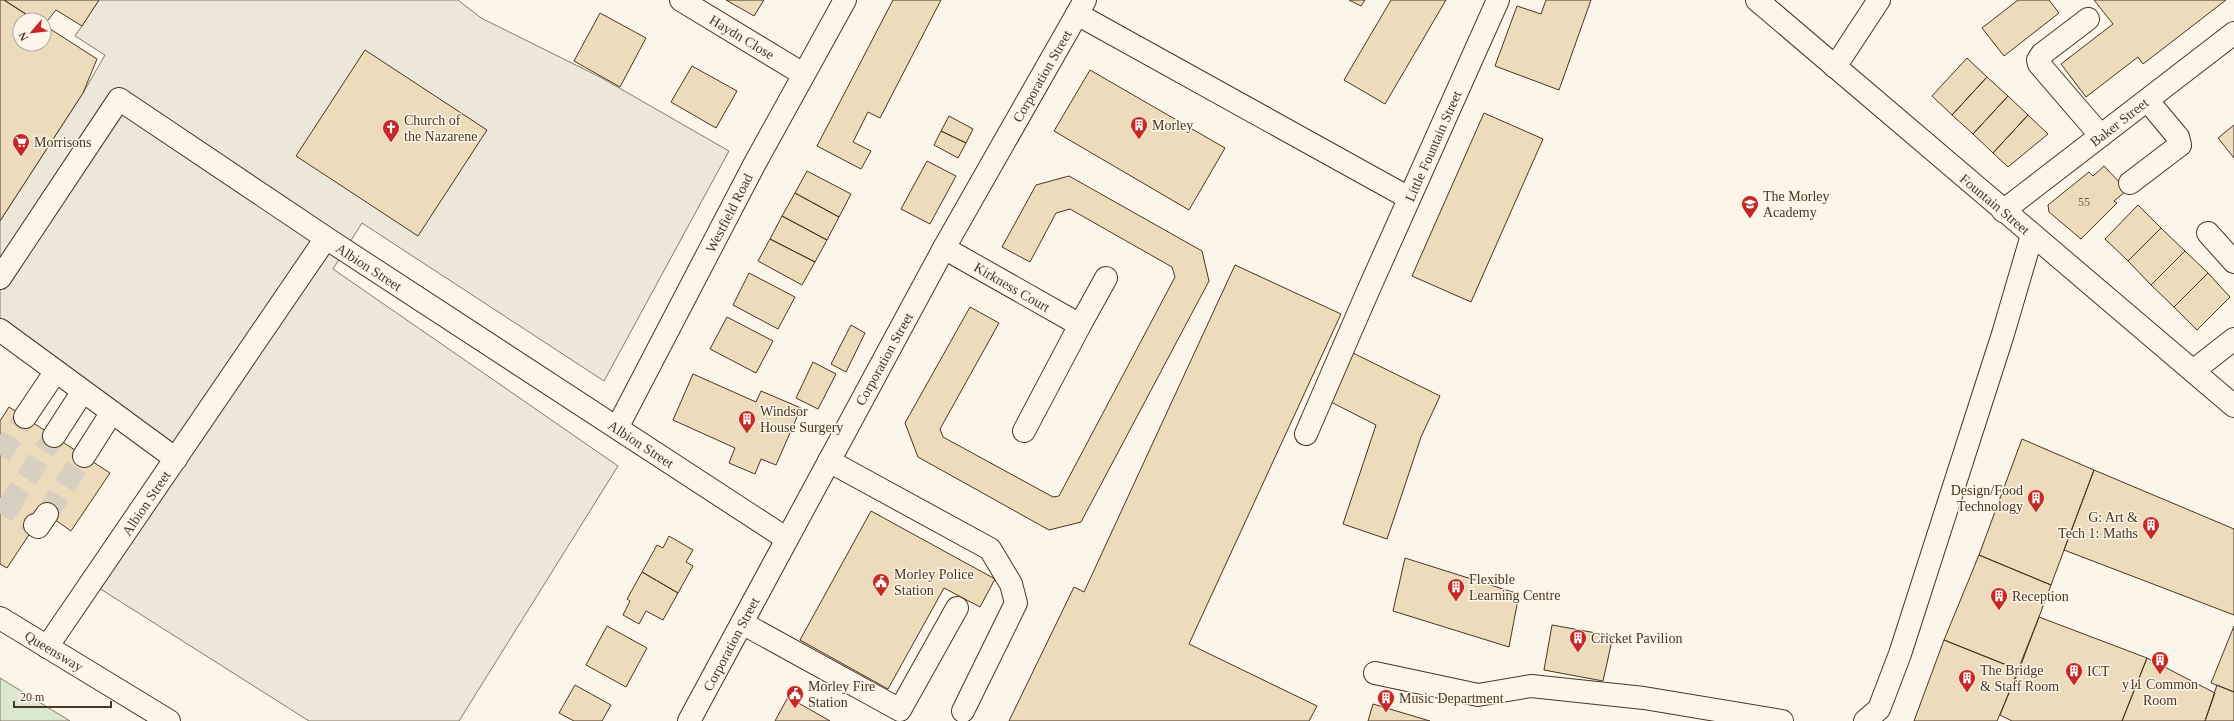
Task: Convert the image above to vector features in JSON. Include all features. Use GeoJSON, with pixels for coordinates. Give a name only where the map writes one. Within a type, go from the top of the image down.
{"type":"FeatureCollection","features":[{"type":"Feature","properties":{"kind":"street","name":"Haydn Close"},"geometry":{"type":"LineString","coordinates":[[681,0],[804,74]]}},
{"type":"Feature","properties":{"kind":"street","name":"Westfield Road"},"geometry":{"type":"LineString","coordinates":[[617,428],[844,0]]}},
{"type":"Feature","properties":{"kind":"street","name":"Little Fountain Street"},"geometry":{"type":"LineString","coordinates":[[1306,434],[1409,198],[1498,0]]}},
{"type":"Feature","properties":{"kind":"street","name":"Fountain Street"},"geometry":{"type":"LineString","coordinates":[[1757,0],[2003,211],[2234,406]]}},
{"type":"Feature","properties":{"kind":"street"},"geometry":{"type":"LineString","coordinates":[[1835,67],[1879,0]]}},
{"type":"Feature","properties":{"kind":"street"},"geometry":{"type":"LineString","coordinates":[[1081,7],[1409,198]]}},
{"type":"Feature","properties":{"kind":"street","name":"Corporation Street"},"geometry":{"type":"LineString","coordinates":[[689,721],[944,248],[1081,7]]}},
{"type":"Feature","properties":{"kind":"street"},"geometry":{"type":"LineString","coordinates":[[2088,18],[2042,54],[2038,60],[2039,64],[2101,136]]}},
{"type":"Feature","properties":{"kind":"street","name":"Baker Street"},"geometry":{"type":"LineString","coordinates":[[2003,211],[2234,33]]}},
{"type":"Feature","properties":{"kind":"street"},"geometry":{"type":"LineString","coordinates":[[0,278],[119,99],[326,238]]}},
{"type":"Feature","properties":{"kind":"street"},"geometry":{"type":"LineString","coordinates":[[2130,183],[2180,145],[2178,137],[2146,100]]}},
{"type":"Feature","properties":{"kind":"street"},"geometry":{"type":"LineString","coordinates":[[2208,233],[2234,262]]}},
{"type":"Feature","properties":{"kind":"street"},"geometry":{"type":"LineString","coordinates":[[1865,721],[1878,709],[1900,654],[2003,334],[2032,235]]}},
{"type":"Feature","properties":{"kind":"street","name":"Albion Street"},"geometry":{"type":"LineString","coordinates":[[47,647],[326,238],[787,539]]}},
{"type":"Feature","properties":{"kind":"street","name":"Kirkness Court"},"geometry":{"type":"LineString","coordinates":[[944,248],[1080,325]]}},
{"type":"Feature","properties":{"kind":"street"},"geometry":{"type":"LineString","coordinates":[[1024,431],[1106,278]]}},
{"type":"Feature","properties":{"kind":"street"},"geometry":{"type":"LineString","coordinates":[[2,336],[56,370],[176,459]]}},
{"type":"Feature","properties":{"kind":"street"},"geometry":{"type":"LineString","coordinates":[[2193,372],[2234,339]]}},
{"type":"Feature","properties":{"kind":"street"},"geometry":{"type":"LineString","coordinates":[[25,417],[56,370]]}},
{"type":"Feature","properties":{"kind":"street"},"geometry":{"type":"LineString","coordinates":[[54,436],[83,391]]}},
{"type":"Feature","properties":{"kind":"street"},"geometry":{"type":"LineString","coordinates":[[84,456],[112,412]]}},
{"type":"Feature","properties":{"kind":"street"},"geometry":{"type":"LineString","coordinates":[[829,461],[990,549],[1011,584],[1016,603],[963,711]]}},
{"type":"Feature","properties":{"kind":"street"},"geometry":{"type":"LineString","coordinates":[[742,623],[900,710],[957,608]]}},
{"type":"Feature","properties":{"kind":"street","name":"Queensway"},"geometry":{"type":"LineString","coordinates":[[0,618],[169,721]]}},
{"type":"Feature","properties":{"kind":"street"},"geometry":{"type":"LineString","coordinates":[[1375,673],[1478,695],[1531,686],[1644,698],[1782,721]]}},
{"type":"Feature","properties":{"kind":"green space"},"geometry":{"type":"Polygon","coordinates":[[[0,678],[70,721],[0,721],[0,678]]]}},
{"type":"Feature","properties":{"kind":"shaded area"},"geometry":{"type":"Polygon","coordinates":[[[99,0],[458,0],[481,18],[600,77],[729,151],[604,381],[362,223],[333,269],[618,466],[459,721],[309,721],[91,583],[176,459],[0,330],[0,221],[83,93],[105,55],[75,36],[99,0]]]}},
{"type":"Feature","properties":{"kind":"building","name":"Morrisons"},"geometry":{"type":"Polygon","coordinates":[[[0,0],[4,0],[23,12],[12,12],[12,52],[52,52],[52,30],[97,59],[83,93],[0,221],[0,0]]]}},
{"type":"Feature","properties":{"kind":"building"},"geometry":{"type":"Polygon","coordinates":[[[4,0],[99,0],[82,26],[56,10],[52,15],[52,12],[23,12],[4,0]]]}},
{"type":"Feature","properties":{"kind":"building"},"geometry":{"type":"Polygon","coordinates":[[[726,0],[764,0],[754,16],[726,0]]]}},
{"type":"Feature","properties":{"kind":"building"},"geometry":{"type":"Polygon","coordinates":[[[893,0],[941,0],[880,118],[868,112],[853,142],[871,151],[861,169],[817,146],[893,0]]]}},
{"type":"Feature","properties":{"kind":"building"},"geometry":{"type":"Polygon","coordinates":[[[1349,0],[1365,0],[1361,6],[1349,0]]]}},
{"type":"Feature","properties":{"kind":"building"},"geometry":{"type":"Polygon","coordinates":[[[1391,0],[1446,0],[1385,104],[1344,80],[1391,0]]]}},
{"type":"Feature","properties":{"kind":"building"},"geometry":{"type":"Polygon","coordinates":[[[1546,0],[1591,0],[1559,90],[1495,66],[1517,6],[1541,14],[1546,0]]]}},
{"type":"Feature","properties":{"kind":"building"},"geometry":{"type":"Polygon","coordinates":[[[2018,0],[2049,0],[2059,13],[2004,56],[1982,28],[2018,0]]]}},
{"type":"Feature","properties":{"kind":"building"},"geometry":{"type":"Polygon","coordinates":[[[2094,0],[2226,0],[2143,64],[2138,57],[2086,97],[2061,64],[2113,24],[2094,0]]]}},
{"type":"Feature","properties":{"kind":"building"},"geometry":{"type":"Polygon","coordinates":[[[600,13],[646,38],[620,87],[574,61],[600,13]]]}},
{"type":"Feature","properties":{"kind":"building","name":"Church of the Nazarene"},"geometry":{"type":"Polygon","coordinates":[[[365,50],[487,130],[418,236],[296,156],[365,50]]]}},
{"type":"Feature","properties":{"kind":"building"},"geometry":{"type":"Polygon","coordinates":[[[1967,58],[1987,77],[1952,115],[1932,96],[1967,58]]]}},
{"type":"Feature","properties":{"kind":"building"},"geometry":{"type":"Polygon","coordinates":[[[692,66],[737,91],[716,128],[671,102],[692,66]]]}},
{"type":"Feature","properties":{"kind":"building","name":"Morley"},"geometry":{"type":"Polygon","coordinates":[[[1090,70],[1225,148],[1189,210],[1054,131],[1090,70]]]}},
{"type":"Feature","properties":{"kind":"building"},"geometry":{"type":"Polygon","coordinates":[[[1987,77],[2008,96],[1973,134],[1952,115],[1987,77]]]}},
{"type":"Feature","properties":{"kind":"building"},"geometry":{"type":"Polygon","coordinates":[[[2008,96],[2028,115],[1993,153],[1973,134],[2008,96]]]}},
{"type":"Feature","properties":{"kind":"building"},"geometry":{"type":"Polygon","coordinates":[[[1484,113],[1543,139],[1471,302],[1412,276],[1484,113]]]}},
{"type":"Feature","properties":{"kind":"building"},"geometry":{"type":"Polygon","coordinates":[[[2028,115],[2048,134],[2008,167],[1993,153],[2028,115]]]}},
{"type":"Feature","properties":{"kind":"building"},"geometry":{"type":"Polygon","coordinates":[[[949,116],[973,129],[966,143],[941,131],[949,116]]]}},
{"type":"Feature","properties":{"kind":"building"},"geometry":{"type":"Polygon","coordinates":[[[2234,125],[2234,158],[2218,138],[2234,125]]]}},
{"type":"Feature","properties":{"kind":"building"},"geometry":{"type":"Polygon","coordinates":[[[941,131],[966,143],[958,158],[934,145],[941,131]]]}},
{"type":"Feature","properties":{"kind":"building"},"geometry":{"type":"Polygon","coordinates":[[[927,161],[956,176],[930,224],[901,209],[927,161]]]}},
{"type":"Feature","properties":{"kind":"building"},"geometry":{"type":"Polygon","coordinates":[[[2104,166],[2127,190],[2114,201],[2117,203],[2081,239],[2049,212],[2048,205],[2089,172],[2093,176],[2104,166]]]}},
{"type":"Feature","properties":{"kind":"building"},"geometry":{"type":"Polygon","coordinates":[[[807,171],[851,194],[839,217],[795,193],[807,171]]]}},
{"type":"Feature","properties":{"kind":"building"},"geometry":{"type":"Polygon","coordinates":[[[1069,176],[1202,251],[1209,281],[1081,522],[1049,530],[918,457],[905,423],[970,307],[999,323],[940,429],[943,437],[1053,497],[1059,496],[1175,277],[1172,267],[1070,209],[1056,213],[1030,262],[1002,247],[1036,185],[1069,176]]]}},
{"type":"Feature","properties":{"kind":"building"},"geometry":{"type":"Polygon","coordinates":[[[795,193],[839,217],[827,240],[782,216],[795,193]]]}},
{"type":"Feature","properties":{"kind":"building"},"geometry":{"type":"Polygon","coordinates":[[[2138,205],[2161,228],[2128,261],[2105,239],[2138,205]]]}},
{"type":"Feature","properties":{"kind":"building"},"geometry":{"type":"Polygon","coordinates":[[[782,216],[827,240],[815,262],[770,239],[782,216]]]}},
{"type":"Feature","properties":{"kind":"building"},"geometry":{"type":"Polygon","coordinates":[[[2161,228],[2185,251],[2151,285],[2128,261],[2161,228]]]}},
{"type":"Feature","properties":{"kind":"building"},"geometry":{"type":"Polygon","coordinates":[[[770,239],[815,262],[802,285],[758,261],[770,239]]]}},
{"type":"Feature","properties":{"kind":"building"},"geometry":{"type":"Polygon","coordinates":[[[2185,251],[2208,273],[2174,307],[2151,285],[2185,251]]]}},
{"type":"Feature","properties":{"kind":"building"},"geometry":{"type":"Polygon","coordinates":[[[1235,265],[1341,314],[1189,644],[1317,706],[1309,721],[1009,721],[1074,587],[1084,592],[1235,265]]]}},
{"type":"Feature","properties":{"kind":"building"},"geometry":{"type":"Polygon","coordinates":[[[749,273],[795,297],[778,329],[733,305],[749,273]]]}},
{"type":"Feature","properties":{"kind":"building"},"geometry":{"type":"Polygon","coordinates":[[[2208,273],[2230,297],[2197,330],[2174,307],[2208,273]]]}},
{"type":"Feature","properties":{"kind":"building"},"geometry":{"type":"Polygon","coordinates":[[[727,317],[773,341],[756,373],[710,349],[727,317]]]}},
{"type":"Feature","properties":{"kind":"building"},"geometry":{"type":"Polygon","coordinates":[[[851,325],[865,333],[846,372],[831,364],[851,325]]]}},
{"type":"Feature","properties":{"kind":"building"},"geometry":{"type":"Polygon","coordinates":[[[1351,352],[1440,396],[1421,437],[1387,539],[1343,524],[1376,425],[1327,400],[1351,352]]]}},
{"type":"Feature","properties":{"kind":"building"},"geometry":{"type":"Polygon","coordinates":[[[813,362],[836,374],[818,409],[796,398],[813,362]]]}},
{"type":"Feature","properties":{"kind":"building","name":"Windsor House Surgery"},"geometry":{"type":"Polygon","coordinates":[[[693,374],[756,402],[761,391],[801,408],[776,465],[761,459],[755,474],[729,463],[735,448],[673,420],[693,374]]]}},
{"type":"Feature","properties":{"kind":"building"},"geometry":{"type":"Polygon","coordinates":[[[9,407],[110,473],[71,531],[44,512],[7,568],[0,564],[0,421],[9,407]]]}},
{"type":"Feature","properties":{"kind":"building","name":"Design/Food Technology"},"geometry":{"type":"Polygon","coordinates":[[[2022,439],[2094,470],[2051,585],[1979,555],[2022,439]]]}},
{"type":"Feature","properties":{"kind":"building","name":"G: Art & Tech 1: Maths"},"geometry":{"type":"Polygon","coordinates":[[[2094,470],[2234,529],[2234,615],[2064,550],[2094,470]]]}},
{"type":"Feature","properties":{"kind":"building","name":"Morley Police Station"},"geometry":{"type":"Polygon","coordinates":[[[871,511],[995,579],[980,607],[944,588],[888,689],[800,640],[871,511]]]}},
{"type":"Feature","properties":{"kind":"building"},"geometry":{"type":"Polygon","coordinates":[[[669,536],[693,550],[686,562],[693,566],[678,593],[642,572],[657,545],[663,548],[669,536]]]}},
{"type":"Feature","properties":{"kind":"building","name":"Reception"},"geometry":{"type":"Polygon","coordinates":[[[1979,555],[2051,585],[2019,670],[1944,640],[1979,555]]]}},
{"type":"Feature","properties":{"kind":"building","name":"Flexible Learning Centre"},"geometry":{"type":"Polygon","coordinates":[[[1405,558],[1519,594],[1509,647],[1393,611],[1405,558]]]}},
{"type":"Feature","properties":{"kind":"building"},"geometry":{"type":"Polygon","coordinates":[[[642,572],[678,593],[663,620],[646,611],[639,624],[623,615],[630,601],[627,599],[642,572]]]}},
{"type":"Feature","properties":{"kind":"building","name":"ICT"},"geometry":{"type":"Polygon","coordinates":[[[2039,617],[2147,658],[2122,721],[2012,721],[2000,715],[2039,617]]]}},
{"type":"Feature","properties":{"kind":"building","name":"Cricket Pavilion"},"geometry":{"type":"Polygon","coordinates":[[[1552,625],[1613,636],[1603,681],[1544,670],[1552,625]]]}},
{"type":"Feature","properties":{"kind":"building"},"geometry":{"type":"Polygon","coordinates":[[[607,626],[647,648],[626,687],[586,665],[607,626]]]}},
{"type":"Feature","properties":{"kind":"building"},"geometry":{"type":"Polygon","coordinates":[[[2234,626],[2234,692],[2211,683],[2234,626]]]}},
{"type":"Feature","properties":{"kind":"building","name":"The Bridge & Staff Room"},"geometry":{"type":"Polygon","coordinates":[[[1944,640],[2019,670],[1997,721],[1914,721],[1944,640]]]}},
{"type":"Feature","properties":{"kind":"building","name":"y11 Common Room"},"geometry":{"type":"Polygon","coordinates":[[[2147,658],[2215,693],[2205,721],[2122,721],[2147,658]]]}},
{"type":"Feature","properties":{"kind":"building"},"geometry":{"type":"Polygon","coordinates":[[[575,685],[611,705],[602,721],[574,721],[559,713],[575,685]]]}},
{"type":"Feature","properties":{"kind":"building"},"geometry":{"type":"Polygon","coordinates":[[[2217,685],[2234,692],[2234,721],[2205,721],[2217,685]]]}},
{"type":"Feature","properties":{"kind":"building","name":"Morley Fire Station"},"geometry":{"type":"Polygon","coordinates":[[[788,697],[830,721],[775,721],[788,697]]]}},
{"type":"Feature","properties":{"kind":"building","name":"Music Department"},"geometry":{"type":"Polygon","coordinates":[[[1373,704],[1430,721],[1368,721],[1373,704]]]}},
{"type":"Feature","properties":{"kind":"tunnel"},"geometry":{"type":"LineString","coordinates":[[0,455],[25,417]]}},
{"type":"Feature","properties":{"kind":"tunnel"},"geometry":{"type":"LineString","coordinates":[[8,506],[54,436]]}},
{"type":"Feature","properties":{"kind":"tunnel"},"geometry":{"type":"LineString","coordinates":[[47,514],[84,456]]}},
{"type":"Feature","properties":{"kind":"tunnel"},"geometry":{"type":"LineString","coordinates":[[0,500],[35,525]]}},
{"type":"Feature","properties":{"kind":"place","name":"Morley"},"geometry":{"type":"Point","coordinates":[1139,140]}},
{"type":"Feature","properties":{"kind":"place","name":"Church of the Nazarene"},"geometry":{"type":"Point","coordinates":[391,143]}},
{"type":"Feature","properties":{"kind":"place","name":"Morrisons"},"geometry":{"type":"Point","coordinates":[21,157]}},
{"type":"Feature","properties":{"kind":"place","name":"The Morley Academy"},"geometry":{"type":"Point","coordinates":[1750,219]}},
{"type":"Feature","properties":{"kind":"place","name":"Windsor House Surgery"},"geometry":{"type":"Point","coordinates":[747,434]}},
{"type":"Feature","properties":{"kind":"place","name":"Design/Food Technology"},"geometry":{"type":"Point","coordinates":[2036,513]}},
{"type":"Feature","properties":{"kind":"place","name":"G: Art & Tech 1: Maths"},"geometry":{"type":"Point","coordinates":[2151,540]}},
{"type":"Feature","properties":{"kind":"place","name":"Morley Police Station"},"geometry":{"type":"Point","coordinates":[881,597]}},
{"type":"Feature","properties":{"kind":"place","name":"Flexible Learning Centre"},"geometry":{"type":"Point","coordinates":[1456,602]}},
{"type":"Feature","properties":{"kind":"place","name":"Reception"},"geometry":{"type":"Point","coordinates":[1999,611]}},
{"type":"Feature","properties":{"kind":"place","name":"Cricket Pavilion"},"geometry":{"type":"Point","coordinates":[1578,653]}},
{"type":"Feature","properties":{"kind":"place","name":"y11 Common Room"},"geometry":{"type":"Point","coordinates":[2160,675]}},
{"type":"Feature","properties":{"kind":"place","name":"ICT"},"geometry":{"type":"Point","coordinates":[2074,686]}},
{"type":"Feature","properties":{"kind":"place","name":"The Bridge & Staff Room"},"geometry":{"type":"Point","coordinates":[1967,693]}},
{"type":"Feature","properties":{"kind":"place","name":"Morley Fire Station"},"geometry":{"type":"Point","coordinates":[795,709]}},
{"type":"Feature","properties":{"kind":"place","name":"Music Department"},"geometry":{"type":"Point","coordinates":[1386,713]}}]}
